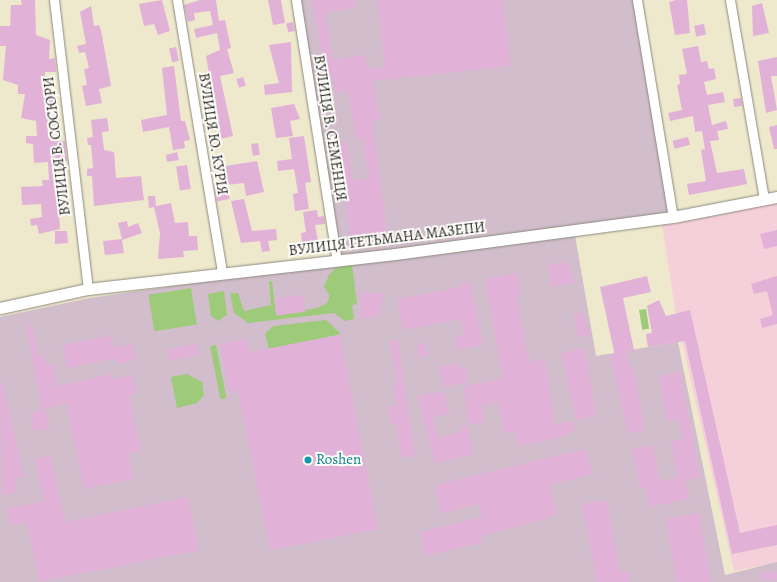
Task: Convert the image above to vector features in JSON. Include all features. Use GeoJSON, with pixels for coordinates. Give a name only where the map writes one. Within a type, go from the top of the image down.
{"type":"FeatureCollection","features":[{"type":"Feature","properties":{"kind":"street","name":"ВУЛИЦЯ В. СОСЮРИ"},"geometry":{"type":"LineString","coordinates":[[54,0],[88,289]]}},
{"type":"Feature","properties":{"kind":"street","name":"ВУЛИЦЯ Ю. КУРІЯ"},"geometry":{"type":"LineString","coordinates":[[177,0],[222,273]]}},
{"type":"Feature","properties":{"kind":"street","name":"ВУЛИЦЯ В. СЕМЕНЦЯ"},"geometry":{"type":"LineString","coordinates":[[296,0],[337,261]]}},
{"type":"Feature","properties":{"kind":"street"},"geometry":{"type":"LineString","coordinates":[[637,0],[673,217]]}},
{"type":"Feature","properties":{"kind":"street"},"geometry":{"type":"LineString","coordinates":[[730,0],[764,200]]}},
{"type":"Feature","properties":{"kind":"street","name":"ВУЛИЦЯ ГЕТЬМАНА МАЗЕПИ"},"geometry":{"type":"LineString","coordinates":[[0,308],[88,289],[337,261],[673,217],[777,197]]}},
{"type":"Feature","properties":{"kind":"shaded area"},"geometry":{"type":"Polygon","coordinates":[[[300,0],[637,0],[673,217],[574,230],[596,356],[678,342],[725,575],[777,562],[777,582],[0,582],[0,317],[90,298],[391,255],[340,254],[300,0]]]}},
{"type":"Feature","properties":{"kind":"shaded area"},"geometry":{"type":"Polygon","coordinates":[[[777,197],[777,562],[734,571],[676,315],[661,218],[777,197]]]}},
{"type":"Feature","properties":{"kind":"green space"},"geometry":{"type":"Polygon","coordinates":[[[352,265],[357,304],[352,305],[354,319],[345,321],[334,313],[248,323],[234,313],[230,293],[238,293],[244,311],[271,305],[269,281],[272,281],[276,315],[317,308],[327,303],[330,296],[324,287],[329,275],[336,268],[352,265]]]}},
{"type":"Feature","properties":{"kind":"green space"},"geometry":{"type":"Polygon","coordinates":[[[191,288],[197,325],[154,331],[149,295],[191,288]]]}},
{"type":"Feature","properties":{"kind":"green space"},"geometry":{"type":"Polygon","coordinates":[[[224,291],[227,315],[218,321],[211,316],[208,294],[224,291]]]}},
{"type":"Feature","properties":{"kind":"green space"},"geometry":{"type":"Polygon","coordinates":[[[646,309],[649,329],[642,330],[639,310],[646,309]]]}},
{"type":"Feature","properties":{"kind":"green space"},"geometry":{"type":"Polygon","coordinates":[[[326,320],[341,334],[269,349],[265,334],[273,326],[326,320]]]}},
{"type":"Feature","properties":{"kind":"green space"},"geometry":{"type":"Polygon","coordinates":[[[216,345],[226,398],[220,399],[210,346],[216,345]]]}},
{"type":"Feature","properties":{"kind":"green space"},"geometry":{"type":"Polygon","coordinates":[[[187,374],[202,382],[204,395],[197,403],[177,408],[171,377],[187,374]]]}},
{"type":"Feature","properties":{"kind":"building"},"geometry":{"type":"Polygon","coordinates":[[[21,0],[35,0],[36,35],[50,40],[49,59],[55,58],[56,72],[45,72],[45,91],[57,92],[56,105],[47,105],[48,133],[51,141],[65,141],[67,161],[60,162],[67,194],[66,208],[59,214],[60,229],[39,234],[37,225],[31,226],[30,219],[42,217],[41,204],[22,205],[21,187],[43,186],[42,180],[49,180],[48,162],[34,163],[33,144],[26,143],[26,136],[37,136],[36,121],[21,118],[25,94],[18,94],[18,85],[3,80],[6,46],[0,46],[0,26],[10,26],[11,5],[22,5],[21,0]]]}},
{"type":"Feature","properties":{"kind":"building"},"geometry":{"type":"Polygon","coordinates":[[[162,0],[170,31],[158,35],[154,24],[144,26],[139,4],[162,0]]]}},
{"type":"Feature","properties":{"kind":"building"},"geometry":{"type":"Polygon","coordinates":[[[200,0],[216,0],[219,21],[225,20],[231,48],[227,49],[234,73],[220,76],[233,136],[220,139],[206,56],[220,50],[217,33],[196,38],[194,29],[213,25],[210,11],[194,13],[195,20],[188,22],[184,5],[200,0]]]}},
{"type":"Feature","properties":{"kind":"building"},"geometry":{"type":"Polygon","coordinates":[[[268,0],[281,0],[285,23],[273,25],[268,0]]]}},
{"type":"Feature","properties":{"kind":"building"},"geometry":{"type":"Polygon","coordinates":[[[312,0],[355,0],[357,7],[325,13],[333,60],[365,55],[367,69],[385,67],[377,0],[503,0],[511,66],[373,81],[380,120],[374,121],[374,136],[388,240],[351,243],[339,143],[347,142],[352,180],[369,178],[362,138],[356,139],[348,91],[335,93],[332,76],[326,77],[312,0]]]}},
{"type":"Feature","properties":{"kind":"building"},"geometry":{"type":"Polygon","coordinates":[[[676,0],[687,0],[690,33],[675,35],[669,2],[676,0]]]}},
{"type":"Feature","properties":{"kind":"building"},"geometry":{"type":"Polygon","coordinates":[[[762,3],[769,33],[753,36],[752,6],[762,3]]]}},
{"type":"Feature","properties":{"kind":"building"},"geometry":{"type":"Polygon","coordinates":[[[91,6],[94,26],[99,25],[101,30],[111,86],[99,89],[102,103],[86,106],[82,86],[87,85],[84,69],[89,68],[85,52],[79,53],[77,46],[86,44],[80,12],[91,6]]]}},
{"type":"Feature","properties":{"kind":"building"},"geometry":{"type":"Polygon","coordinates":[[[293,22],[295,31],[288,32],[286,24],[293,22]]]}},
{"type":"Feature","properties":{"kind":"building"},"geometry":{"type":"Polygon","coordinates":[[[704,24],[706,35],[696,37],[694,26],[704,24]]]}},
{"type":"Feature","properties":{"kind":"building"},"geometry":{"type":"Polygon","coordinates":[[[291,42],[292,92],[265,95],[264,85],[279,83],[269,45],[291,42]]]}},
{"type":"Feature","properties":{"kind":"building"},"geometry":{"type":"Polygon","coordinates":[[[698,46],[701,62],[707,61],[709,69],[714,68],[716,79],[704,82],[707,95],[723,92],[725,102],[708,105],[712,125],[726,121],[728,129],[717,131],[719,140],[710,141],[717,173],[744,169],[747,184],[689,195],[687,184],[706,181],[701,150],[705,149],[702,131],[695,132],[693,116],[670,121],[668,113],[682,110],[677,85],[680,84],[679,75],[687,74],[682,49],[698,46]]]}},
{"type":"Feature","properties":{"kind":"building"},"geometry":{"type":"Polygon","coordinates":[[[176,47],[179,61],[172,62],[169,48],[176,47]]]}},
{"type":"Feature","properties":{"kind":"building"},"geometry":{"type":"Polygon","coordinates":[[[777,57],[777,76],[771,76],[777,110],[766,113],[758,61],[777,57]]]}},
{"type":"Feature","properties":{"kind":"building"},"geometry":{"type":"Polygon","coordinates":[[[174,66],[181,121],[185,121],[190,140],[184,141],[185,148],[173,150],[169,127],[143,132],[141,120],[167,115],[162,68],[174,66]]]}},
{"type":"Feature","properties":{"kind":"building"},"geometry":{"type":"Polygon","coordinates":[[[243,77],[246,86],[239,88],[236,79],[243,77]]]}},
{"type":"Feature","properties":{"kind":"building"},"geometry":{"type":"Polygon","coordinates":[[[741,98],[742,106],[734,107],[733,99],[741,98]]]}},
{"type":"Feature","properties":{"kind":"building"},"geometry":{"type":"Polygon","coordinates":[[[294,104],[300,119],[290,121],[293,136],[276,138],[271,108],[294,104]]]}},
{"type":"Feature","properties":{"kind":"building"},"geometry":{"type":"Polygon","coordinates":[[[107,118],[109,131],[102,132],[104,150],[114,152],[116,178],[141,176],[144,200],[94,206],[92,176],[87,176],[87,169],[93,168],[91,145],[88,145],[87,138],[93,137],[91,120],[107,118]]]}},
{"type":"Feature","properties":{"kind":"building"},"geometry":{"type":"Polygon","coordinates":[[[777,125],[777,149],[774,149],[769,127],[777,125]]]}},
{"type":"Feature","properties":{"kind":"building"},"geometry":{"type":"Polygon","coordinates":[[[304,136],[311,182],[305,183],[309,209],[295,211],[293,194],[298,193],[294,169],[278,171],[277,161],[292,159],[289,138],[304,136]]]}},
{"type":"Feature","properties":{"kind":"building"},"geometry":{"type":"Polygon","coordinates":[[[688,137],[690,145],[674,149],[672,141],[688,137]]]}},
{"type":"Feature","properties":{"kind":"building"},"geometry":{"type":"Polygon","coordinates":[[[258,143],[260,155],[253,156],[251,144],[258,143]]]}},
{"type":"Feature","properties":{"kind":"building"},"geometry":{"type":"Polygon","coordinates":[[[177,152],[179,160],[167,162],[166,155],[177,152]]]}},
{"type":"Feature","properties":{"kind":"building"},"geometry":{"type":"Polygon","coordinates":[[[257,161],[264,192],[246,196],[244,183],[227,185],[225,166],[257,161]]]}},
{"type":"Feature","properties":{"kind":"building"},"geometry":{"type":"Polygon","coordinates":[[[187,165],[191,189],[180,190],[176,167],[187,165]]]}},
{"type":"Feature","properties":{"kind":"building"},"geometry":{"type":"Polygon","coordinates":[[[227,186],[230,199],[217,202],[214,189],[227,186]]]}},
{"type":"Feature","properties":{"kind":"building"},"geometry":{"type":"Polygon","coordinates":[[[148,196],[155,196],[156,206],[171,203],[175,223],[188,222],[189,236],[197,236],[198,250],[183,251],[184,257],[158,259],[160,233],[154,207],[149,208],[148,196]]]}},
{"type":"Feature","properties":{"kind":"building"},"geometry":{"type":"Polygon","coordinates":[[[244,199],[252,231],[276,229],[277,240],[268,241],[270,251],[262,252],[260,241],[241,243],[231,201],[244,199]]]}},
{"type":"Feature","properties":{"kind":"building"},"geometry":{"type":"Polygon","coordinates":[[[317,210],[318,217],[324,216],[325,224],[315,225],[318,241],[302,243],[301,233],[306,232],[303,212],[317,210]]]}},
{"type":"Feature","properties":{"kind":"building"},"geometry":{"type":"Polygon","coordinates":[[[127,221],[128,227],[138,223],[142,233],[122,240],[124,253],[105,255],[103,241],[122,239],[118,223],[127,221]]]}},
{"type":"Feature","properties":{"kind":"building"},"geometry":{"type":"Polygon","coordinates":[[[777,230],[777,246],[764,249],[760,234],[777,230]]]}},
{"type":"Feature","properties":{"kind":"building"},"geometry":{"type":"Polygon","coordinates":[[[55,231],[67,231],[68,243],[55,244],[55,231]]]}},
{"type":"Feature","properties":{"kind":"building"},"geometry":{"type":"Polygon","coordinates":[[[567,262],[575,283],[551,287],[548,265],[567,262]]]}},
{"type":"Feature","properties":{"kind":"building"},"geometry":{"type":"Polygon","coordinates":[[[517,273],[521,297],[517,297],[529,362],[545,359],[555,424],[573,421],[575,430],[559,438],[518,446],[515,431],[504,433],[498,402],[482,405],[485,422],[468,424],[464,386],[503,379],[485,279],[517,273]]]}},
{"type":"Feature","properties":{"kind":"building"},"geometry":{"type":"Polygon","coordinates":[[[647,276],[651,292],[623,298],[634,350],[626,351],[630,367],[633,366],[645,430],[628,433],[610,357],[615,356],[600,287],[647,276]]]}},
{"type":"Feature","properties":{"kind":"building"},"geometry":{"type":"Polygon","coordinates":[[[777,276],[777,324],[762,328],[760,319],[773,315],[767,291],[754,294],[751,284],[777,276]]]}},
{"type":"Feature","properties":{"kind":"building"},"geometry":{"type":"Polygon","coordinates":[[[470,281],[483,345],[457,350],[455,337],[464,335],[461,319],[403,330],[397,299],[461,287],[460,283],[470,281]]]}},
{"type":"Feature","properties":{"kind":"building"},"geometry":{"type":"Polygon","coordinates":[[[359,292],[384,294],[379,316],[361,318],[359,292]]]}},
{"type":"Feature","properties":{"kind":"building"},"geometry":{"type":"Polygon","coordinates":[[[303,295],[305,312],[276,315],[274,299],[303,295]]]}},
{"type":"Feature","properties":{"kind":"building"},"geometry":{"type":"Polygon","coordinates":[[[659,300],[666,316],[690,310],[740,533],[777,525],[777,545],[732,554],[685,341],[648,347],[646,334],[652,333],[647,306],[659,300]]]}},
{"type":"Feature","properties":{"kind":"building"},"geometry":{"type":"Polygon","coordinates":[[[582,312],[590,335],[578,337],[574,314],[582,312]]]}},
{"type":"Feature","properties":{"kind":"building"},"geometry":{"type":"Polygon","coordinates":[[[24,316],[34,331],[38,355],[45,358],[46,366],[53,364],[57,386],[112,374],[113,379],[133,375],[137,393],[129,395],[141,451],[128,453],[134,479],[84,489],[66,403],[45,408],[49,429],[34,431],[30,415],[42,409],[24,316]]]}},
{"type":"Feature","properties":{"kind":"building"},"geometry":{"type":"Polygon","coordinates":[[[111,335],[114,348],[133,344],[136,360],[117,364],[116,358],[67,368],[63,345],[111,335]]]}},
{"type":"Feature","properties":{"kind":"building","name":"Roshen"},"geometry":{"type":"Polygon","coordinates":[[[340,335],[378,529],[270,550],[238,390],[229,392],[220,344],[247,339],[250,352],[340,335]]]}},
{"type":"Feature","properties":{"kind":"building"},"geometry":{"type":"Polygon","coordinates":[[[398,340],[415,456],[401,458],[396,424],[391,425],[388,407],[396,405],[393,383],[397,382],[390,341],[398,340]]]}},
{"type":"Feature","properties":{"kind":"building"},"geometry":{"type":"Polygon","coordinates":[[[425,343],[427,356],[419,357],[417,344],[425,343]]]}},
{"type":"Feature","properties":{"kind":"building"},"geometry":{"type":"Polygon","coordinates":[[[197,344],[199,355],[169,360],[167,349],[197,344]]]}},
{"type":"Feature","properties":{"kind":"building"},"geometry":{"type":"Polygon","coordinates":[[[585,348],[596,416],[576,420],[561,353],[585,348]]]}},
{"type":"Feature","properties":{"kind":"building"},"geometry":{"type":"Polygon","coordinates":[[[460,363],[461,369],[466,368],[468,382],[443,387],[439,367],[460,363]]]}},
{"type":"Feature","properties":{"kind":"building"},"geometry":{"type":"Polygon","coordinates":[[[680,372],[700,477],[685,481],[689,499],[649,507],[645,488],[640,489],[632,449],[653,445],[660,481],[678,477],[671,442],[683,439],[679,419],[667,421],[659,376],[680,372]]]}},
{"type":"Feature","properties":{"kind":"building"},"geometry":{"type":"Polygon","coordinates":[[[0,383],[3,383],[24,477],[15,479],[18,492],[2,495],[0,383]]]}},
{"type":"Feature","properties":{"kind":"building"},"geometry":{"type":"Polygon","coordinates":[[[444,391],[449,414],[433,417],[437,438],[461,432],[460,427],[467,425],[474,454],[435,463],[417,396],[444,391]]]}},
{"type":"Feature","properties":{"kind":"building"},"geometry":{"type":"Polygon","coordinates":[[[585,449],[593,474],[549,485],[557,515],[482,536],[483,542],[425,556],[420,532],[482,517],[479,504],[441,513],[435,485],[585,449]]]}},
{"type":"Feature","properties":{"kind":"building"},"geometry":{"type":"Polygon","coordinates":[[[51,456],[65,522],[188,497],[199,550],[39,582],[27,522],[11,525],[7,509],[44,501],[35,459],[51,456]]]}},
{"type":"Feature","properties":{"kind":"building"},"geometry":{"type":"Polygon","coordinates":[[[607,500],[620,572],[628,571],[630,582],[597,582],[582,504],[607,500]]]}},
{"type":"Feature","properties":{"kind":"building"},"geometry":{"type":"Polygon","coordinates":[[[699,513],[711,582],[677,582],[666,519],[699,513]]]}},
{"type":"Feature","properties":{"kind":"building"},"geometry":{"type":"Polygon","coordinates":[[[761,572],[777,572],[777,580],[761,580],[761,572]]]}},
{"type":"Feature","properties":{"kind":"place","name":"Roshen"},"geometry":{"type":"Point","coordinates":[308,460]}}]}
